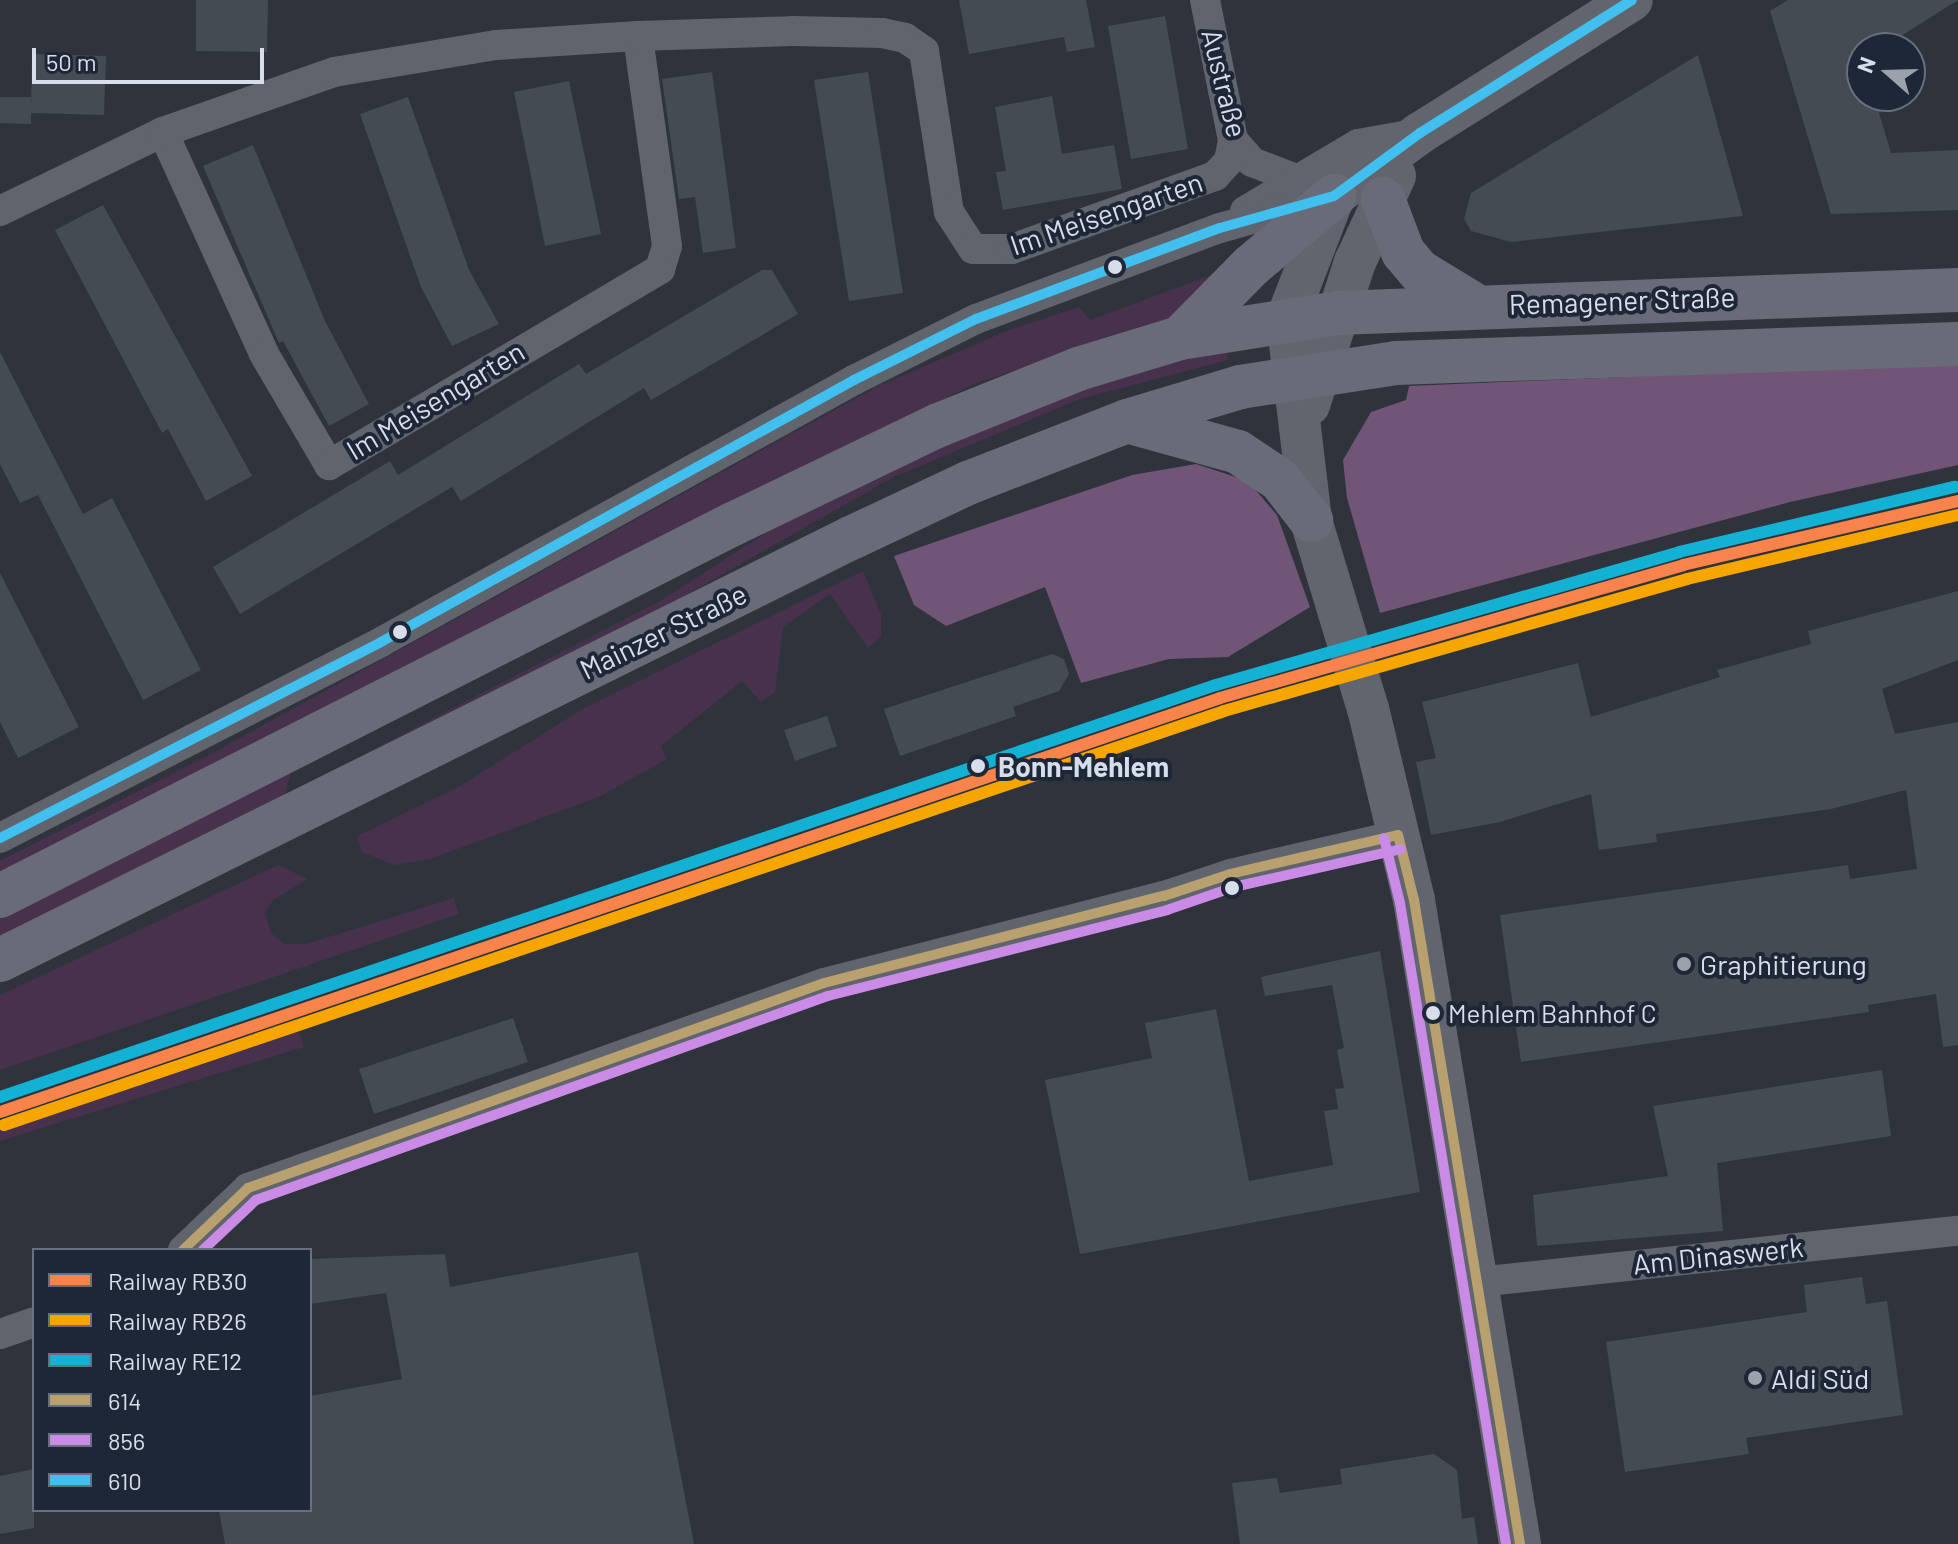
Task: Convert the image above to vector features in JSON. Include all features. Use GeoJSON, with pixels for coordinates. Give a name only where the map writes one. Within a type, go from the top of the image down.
{"type":"FeatureCollection","features":[{"type":"Feature","properties":{"kind":"main road"},"geometry":{"type":"LineString","coordinates":[[1180,338],[1251,266],[1315,188]]}},
{"type":"Feature","properties":{"kind":"main road"},"geometry":{"type":"LineString","coordinates":[[1383,199],[1403,252],[1419,271],[1473,304]]}},
{"type":"Feature","properties":{"kind":"main road","name":"Remagener Straße"},"geometry":{"type":"LineString","coordinates":[[1287,318],[1473,304],[1958,290]]}},
{"type":"Feature","properties":{"kind":"main road"},"geometry":{"type":"LineString","coordinates":[[0,896],[939,425],[1078,369],[1180,338],[1287,318]]}},
{"type":"Feature","properties":{"kind":"main road","name":"Remagener Straße"},"geometry":{"type":"LineString","coordinates":[[1307,374],[1396,363],[1958,344]]}},
{"type":"Feature","properties":{"kind":"main road","name":"Mainzer Straße"},"geometry":{"type":"LineString","coordinates":[[0,960],[968,483],[1127,421],[1307,374]]}},
{"type":"Feature","properties":{"kind":"main road"},"geometry":{"type":"LineString","coordinates":[[1127,421],[1238,452],[1280,480],[1311,520]]}},
{"type":"Feature","properties":{"kind":"street","name":"Austraße"},"geometry":{"type":"LineString","coordinates":[[1205,0],[1233,140],[1252,162],[1315,188]]}},
{"type":"Feature","properties":{"kind":"street"},"geometry":{"type":"LineString","coordinates":[[0,838],[381,642],[881,367],[976,319],[1220,228],[1315,188],[1419,134],[1632,0]]}},
{"type":"Feature","properties":{"kind":"street","name":"Im Meisengarten"},"geometry":{"type":"LineString","coordinates":[[0,211],[163,132],[334,72],[496,45],[638,36],[793,31],[882,33],[905,38],[924,51],[949,212],[973,249],[1012,249],[1215,176],[1229,161],[1233,140]]}},
{"type":"Feature","properties":{"kind":"street","name":"Im Meisengarten"},"geometry":{"type":"LineString","coordinates":[[163,132],[264,354],[329,465],[660,269],[667,246],[638,36]]}},
{"type":"Feature","properties":{"kind":"street"},"geometry":{"type":"LineString","coordinates":[[1419,134],[1383,199],[1337,313],[1307,374],[1299,433],[1311,520],[1368,709],[1398,835],[1478,1282],[1520,1544]]}},
{"type":"Feature","properties":{"kind":"street"},"geometry":{"type":"LineString","coordinates":[[1220,228],[1315,188]]}},
{"type":"Feature","properties":{"kind":"street"},"geometry":{"type":"LineString","coordinates":[[1307,374],[1287,318],[1315,188]]}},
{"type":"Feature","properties":{"kind":"street"},"geometry":{"type":"LineString","coordinates":[[185,1248],[248,1188],[824,983],[1164,896],[1230,874],[1398,835]]}},
{"type":"Feature","properties":{"kind":"street","name":"Am Dinaswerk"},"geometry":{"type":"LineString","coordinates":[[1478,1282],[1958,1231]]}},
{"type":"Feature","properties":{"kind":"street"},"geometry":{"type":"LineString","coordinates":[[0,1334],[32,1323]]}},
{"type":"Feature","properties":{"kind":"shaded area"},"geometry":{"type":"Polygon","coordinates":[[[1227,269],[1191,306],[1162,322],[976,383],[0,874],[0,861],[207,756],[878,386],[1009,330],[1079,307],[1090,320],[1227,269]]]}},
{"type":"Feature","properties":{"kind":"shaded area"},"geometry":{"type":"Polygon","coordinates":[[[1227,347],[1228,360],[1080,399],[892,478],[663,608],[348,762],[660,601],[769,531],[1039,401],[1227,347]]]}},
{"type":"Feature","properties":{"kind":"shaded area"},"geometry":{"type":"Polygon","coordinates":[[[1958,363],[1958,465],[1790,502],[1380,613],[1347,498],[1343,460],[1371,412],[1406,400],[1409,386],[1958,363]]]}},
{"type":"Feature","properties":{"kind":"shaded area"},"geometry":{"type":"Polygon","coordinates":[[[1196,464],[1248,481],[1277,515],[1310,607],[1228,657],[1169,659],[1081,683],[1045,587],[946,626],[914,605],[894,556],[1132,475],[1196,464]]]}},
{"type":"Feature","properties":{"kind":"shaded area"},"geometry":{"type":"Polygon","coordinates":[[[863,571],[881,614],[881,637],[868,648],[830,594],[783,627],[775,692],[761,702],[742,681],[661,746],[667,759],[599,797],[430,859],[394,865],[362,852],[357,836],[460,786],[584,708],[863,571]]]}},
{"type":"Feature","properties":{"kind":"shaded area"},"geometry":{"type":"Polygon","coordinates":[[[292,769],[284,798],[0,939],[0,918],[292,769]]]}},
{"type":"Feature","properties":{"kind":"shaded area"},"geometry":{"type":"Polygon","coordinates":[[[278,865],[308,879],[273,900],[265,912],[271,933],[285,944],[306,944],[454,898],[459,914],[0,1070],[0,995],[278,865]]]}},
{"type":"Feature","properties":{"kind":"shaded area"},"geometry":{"type":"Polygon","coordinates":[[[295,1021],[304,1047],[0,1141],[0,1122],[295,1021]]]}},
{"type":"Feature","properties":{"kind":"building"},"geometry":{"type":"Polygon","coordinates":[[[196,0],[268,0],[267,52],[196,51],[196,0]]]}},
{"type":"Feature","properties":{"kind":"building"},"geometry":{"type":"Polygon","coordinates":[[[959,0],[1086,0],[1095,47],[1067,52],[1064,37],[969,54],[959,0]]]}},
{"type":"Feature","properties":{"kind":"building"},"geometry":{"type":"Polygon","coordinates":[[[1788,0],[1958,0],[1907,32],[1846,32],[1846,112],[1879,112],[1891,153],[1958,150],[1958,210],[1831,214],[1770,11],[1788,0]]]}},
{"type":"Feature","properties":{"kind":"building"},"geometry":{"type":"Polygon","coordinates":[[[1165,16],[1188,149],[1131,159],[1108,26],[1165,16]]]}},
{"type":"Feature","properties":{"kind":"building"},"geometry":{"type":"Polygon","coordinates":[[[32,54],[106,56],[104,115],[31,113],[31,124],[0,123],[0,97],[31,97],[31,111],[32,54]]]}},
{"type":"Feature","properties":{"kind":"building"},"geometry":{"type":"Polygon","coordinates":[[[1698,55],[1743,216],[1511,242],[1471,231],[1464,219],[1471,193],[1698,55]]]}},
{"type":"Feature","properties":{"kind":"building"},"geometry":{"type":"Polygon","coordinates":[[[712,72],[736,248],[703,253],[695,197],[679,199],[662,79],[712,72]]]}},
{"type":"Feature","properties":{"kind":"building"},"geometry":{"type":"Polygon","coordinates":[[[868,72],[903,293],[849,301],[814,80],[868,72]]]}},
{"type":"Feature","properties":{"kind":"building"},"geometry":{"type":"Polygon","coordinates":[[[569,81],[601,234],[545,246],[514,92],[569,81]]]}},
{"type":"Feature","properties":{"kind":"building"},"geometry":{"type":"Polygon","coordinates":[[[1052,96],[1062,154],[1114,145],[1122,189],[1003,210],[996,172],[1006,171],[995,107],[1052,96]]]}},
{"type":"Feature","properties":{"kind":"building"},"geometry":{"type":"Polygon","coordinates":[[[408,97],[469,270],[499,324],[452,346],[421,287],[360,114],[408,97]]]}},
{"type":"Feature","properties":{"kind":"building"},"geometry":{"type":"Polygon","coordinates":[[[253,145],[325,321],[369,404],[329,426],[283,341],[279,343],[203,166],[253,145]]]}},
{"type":"Feature","properties":{"kind":"building"},"geometry":{"type":"Polygon","coordinates":[[[103,205],[252,476],[206,501],[168,429],[162,433],[55,230],[103,205]]]}},
{"type":"Feature","properties":{"kind":"building"},"geometry":{"type":"Polygon","coordinates":[[[762,270],[772,270],[798,314],[651,400],[644,388],[461,501],[452,487],[240,614],[213,567],[390,461],[398,475],[579,364],[586,374],[762,270]]]}},
{"type":"Feature","properties":{"kind":"building"},"geometry":{"type":"Polygon","coordinates":[[[0,352],[83,514],[112,498],[201,670],[143,700],[38,495],[20,503],[0,464],[0,352]]]}},
{"type":"Feature","properties":{"kind":"building"},"geometry":{"type":"Polygon","coordinates":[[[0,573],[79,727],[18,758],[0,722],[0,573]]]}},
{"type":"Feature","properties":{"kind":"building"},"geometry":{"type":"Polygon","coordinates":[[[1958,591],[1958,660],[1882,689],[1895,734],[1958,722],[1958,1045],[1943,1047],[1936,994],[1868,1005],[1869,1012],[1521,1062],[1500,915],[1848,865],[1850,879],[1917,869],[1906,790],[1831,809],[1656,834],[1657,842],[1599,850],[1591,794],[1500,822],[1431,835],[1416,762],[1436,758],[1422,702],[1578,663],[1591,717],[1720,677],[1717,670],[1811,644],[1808,631],[1958,591]]]}},
{"type":"Feature","properties":{"kind":"building"},"geometry":{"type":"Polygon","coordinates":[[[1052,654],[1064,659],[1069,674],[1059,691],[1013,707],[1016,716],[900,756],[884,709],[1052,654]]]}},
{"type":"Feature","properties":{"kind":"building"},"geometry":{"type":"Polygon","coordinates":[[[827,716],[837,746],[795,761],[784,730],[827,716]]]}},
{"type":"Feature","properties":{"kind":"building"},"geometry":{"type":"Polygon","coordinates":[[[1380,951],[1420,1192],[1080,1254],[1045,1080],[1152,1058],[1145,1023],[1216,1009],[1249,1181],[1333,1165],[1324,1111],[1338,1109],[1335,1089],[1344,1088],[1337,1050],[1344,1048],[1332,985],[1265,996],[1261,977],[1380,951]]]}},
{"type":"Feature","properties":{"kind":"building"},"geometry":{"type":"Polygon","coordinates":[[[513,1018],[528,1062],[374,1114],[359,1069],[513,1018]]]}},
{"type":"Feature","properties":{"kind":"building"},"geometry":{"type":"Polygon","coordinates":[[[1882,1070],[1891,1136],[1717,1163],[1723,1231],[1537,1246],[1533,1195],[1668,1176],[1653,1106],[1882,1070]]]}},
{"type":"Feature","properties":{"kind":"building"},"geometry":{"type":"Polygon","coordinates":[[[638,1252],[694,1544],[225,1544],[219,1512],[312,1512],[312,1396],[402,1379],[386,1293],[312,1304],[312,1259],[445,1254],[450,1287],[638,1252]]]}},
{"type":"Feature","properties":{"kind":"building","name":"Aldi Süd"},"geometry":{"type":"Polygon","coordinates":[[[1862,1277],[1866,1304],[1887,1301],[1903,1415],[1746,1438],[1749,1454],[1625,1472],[1606,1342],[1807,1312],[1804,1285],[1862,1277]]]}},
{"type":"Feature","properties":{"kind":"building"},"geometry":{"type":"Polygon","coordinates":[[[1434,1454],[1457,1470],[1462,1519],[1474,1517],[1478,1544],[1240,1544],[1232,1483],[1277,1478],[1280,1493],[1342,1484],[1340,1469],[1434,1454]]]}},
{"type":"Feature","properties":{"kind":"building"},"geometry":{"type":"Polygon","coordinates":[[[32,1469],[34,1528],[0,1534],[0,1476],[32,1469]]]}},
{"type":"Feature","properties":{"kind":"rail line","name":"RE12"},"geometry":{"type":"LineString","coordinates":[[0,1097],[1216,685],[1679,552],[1955,487]]}},
{"type":"Feature","properties":{"kind":"rail line","name":"RB30"},"geometry":{"type":"LineString","coordinates":[[0,1112],[1220,698],[1683,565],[1958,501]]}},
{"type":"Feature","properties":{"kind":"rail line","name":"RB26"},"geometry":{"type":"LineString","coordinates":[[4,1125],[1224,711],[1687,579],[1958,515]]}},
{"type":"Feature","properties":{"kind":"transit line","name":"610"},"geometry":{"type":"LineString","coordinates":[[0,838],[381,642],[854,380],[976,319],[1220,228],[1334,196],[1420,133],[1632,0]]}},
{"type":"Feature","properties":{"kind":"transit line","name":"614"},"geometry":{"type":"LineString","coordinates":[[1398,835],[1414,900],[1520,1544]]}},
{"type":"Feature","properties":{"kind":"transit line","name":"614"},"geometry":{"type":"LineString","coordinates":[[185,1248],[248,1188],[824,983],[1164,896],[1230,874],[1398,835]]}},
{"type":"Feature","properties":{"kind":"transit line","name":"856"},"geometry":{"type":"LineString","coordinates":[[1384,838],[1400,903],[1506,1544]]}},
{"type":"Feature","properties":{"kind":"transit line","name":"856"},"geometry":{"type":"LineString","coordinates":[[205,1248],[256,1200],[828,996],[1167,910],[1234,887],[1401,849]]}},
{"type":"Feature","properties":{"kind":"place","name":"Bonn-Mehlem"},"geometry":{"type":"Point","coordinates":[978,766]}},
{"type":"Feature","properties":{"kind":"place","name":"Graphitierung"},"geometry":{"type":"Point","coordinates":[1684,964]}},
{"type":"Feature","properties":{"kind":"place","name":"Mehlem Bahnhof C"},"geometry":{"type":"Point","coordinates":[1433,1013]}},
{"type":"Feature","properties":{"kind":"place","name":"Aldi Süd"},"geometry":{"type":"Point","coordinates":[1755,1378]}}]}
